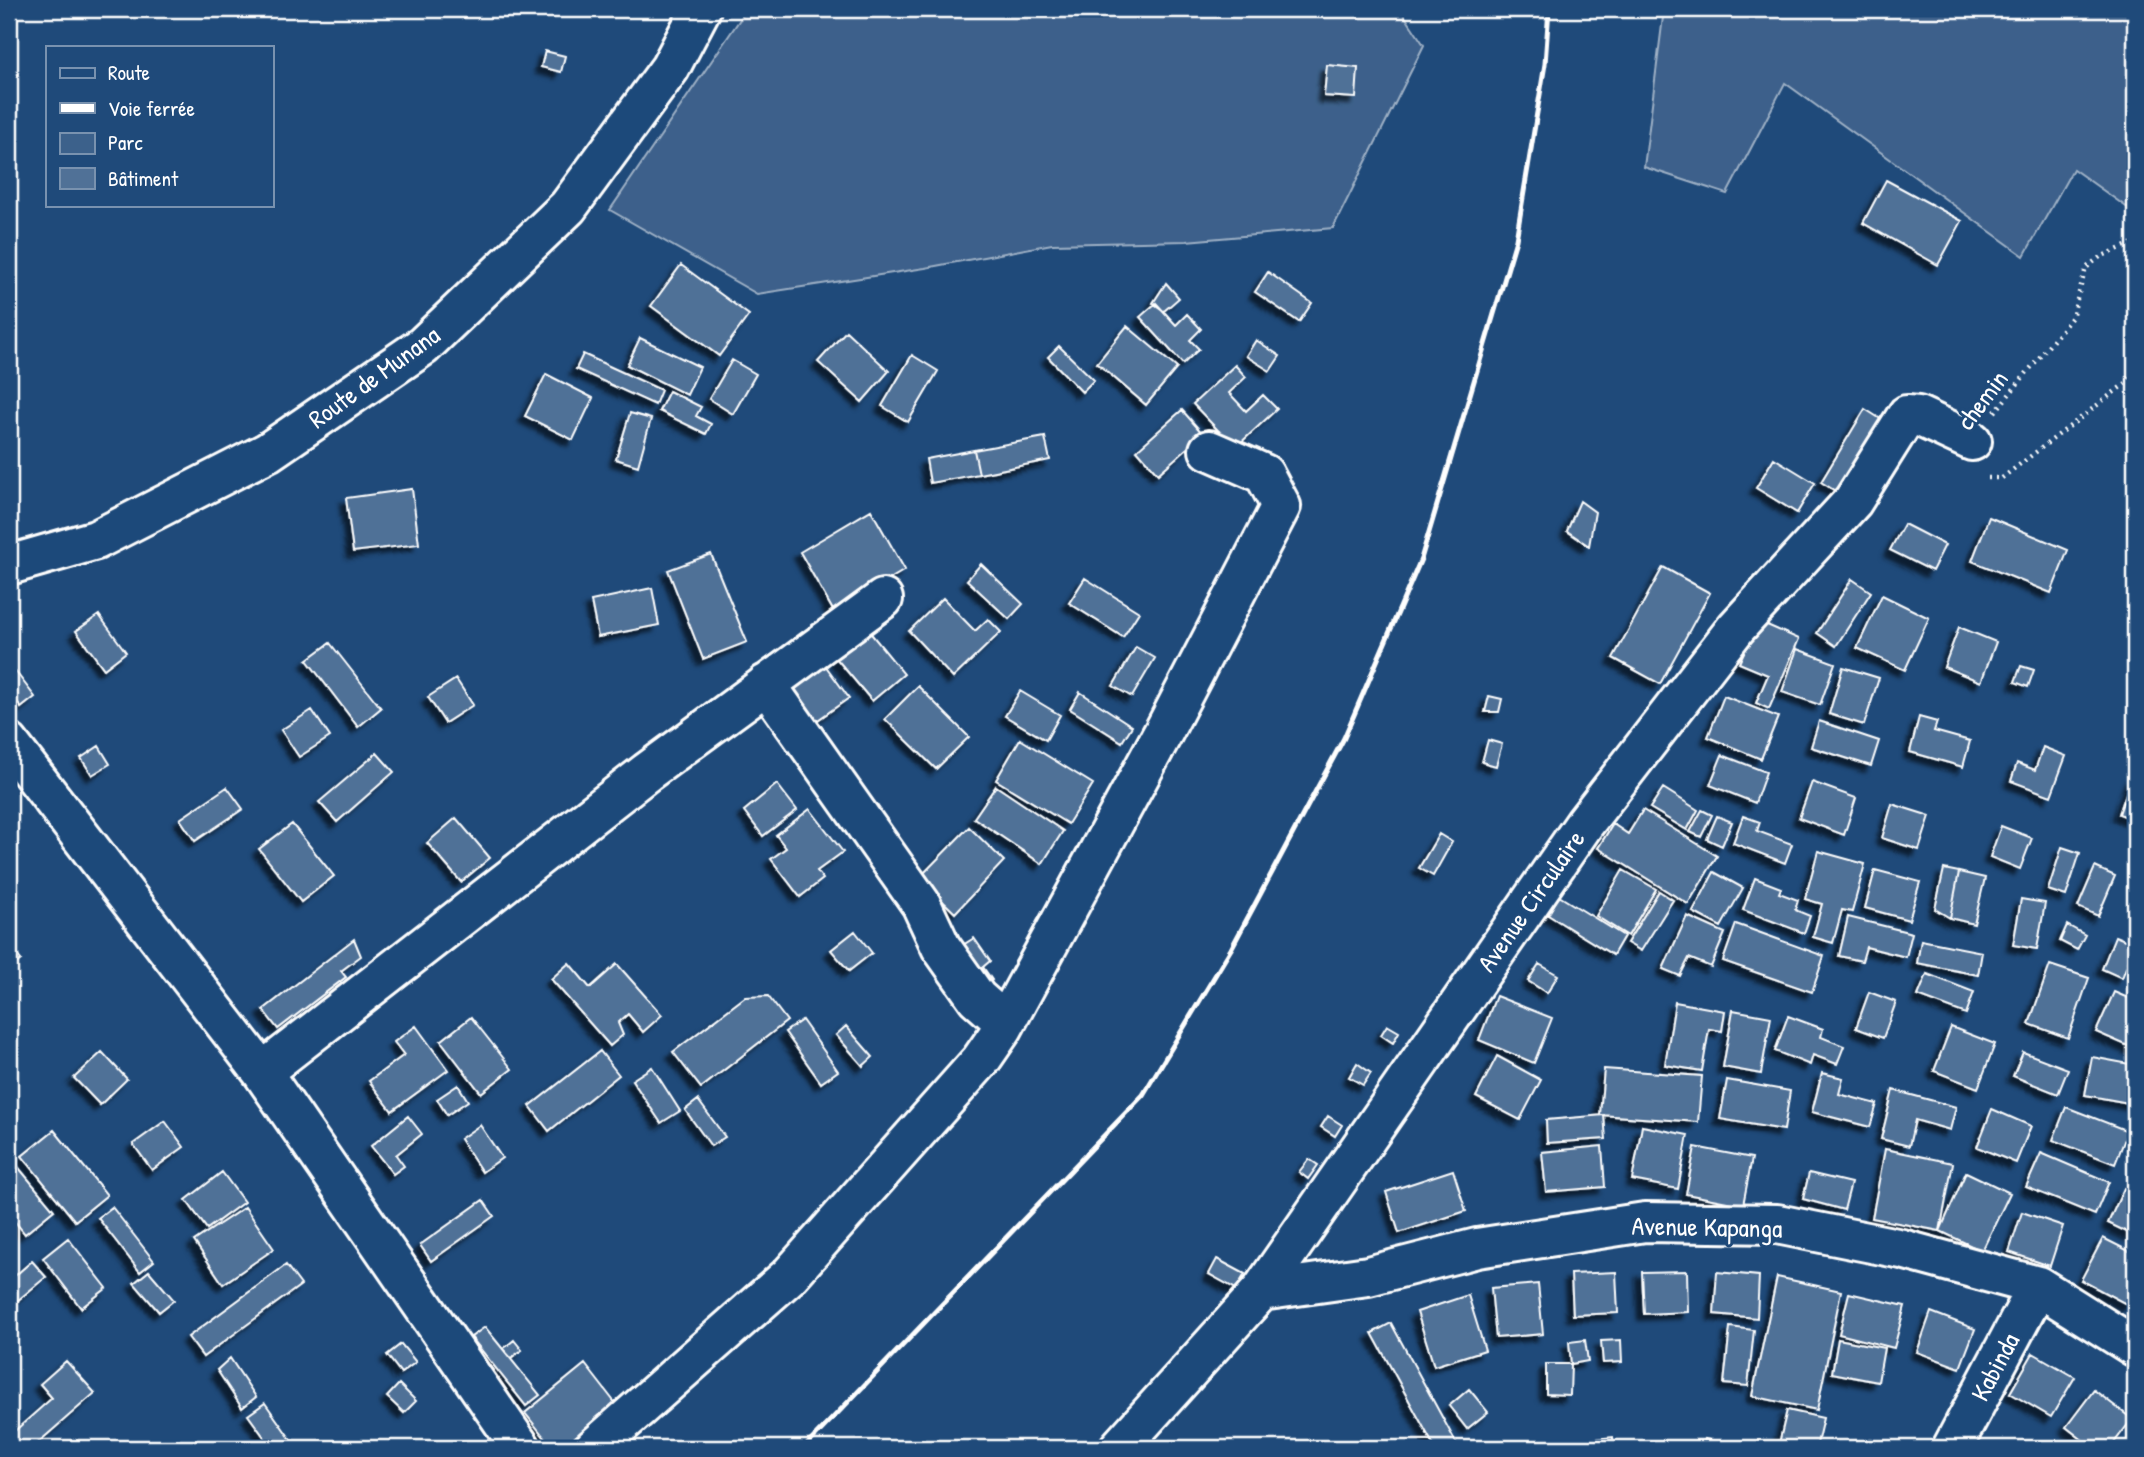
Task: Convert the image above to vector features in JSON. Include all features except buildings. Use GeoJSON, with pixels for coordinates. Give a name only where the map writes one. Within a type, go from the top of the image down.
{"type":"FeatureCollection","features":[{"type":"Feature","properties":{"kind":"street","name":"Route de Munana"},"geometry":{"type":"LineString","coordinates":[[9,565],[96,540],[268,452],[423,346],[568,207],[670,68],[701,9]]}},
{"type":"Feature","properties":{"kind":"street","name":"Avenue Circulaire"},"geometry":{"type":"LineString","coordinates":[[1119,1448],[1261,1291],[1585,823],[1736,628],[1853,501],[1906,415],[1917,416],[1972,441]]}},
{"type":"Feature","properties":{"kind":"street"},"geometry":{"type":"LineString","coordinates":[[593,1448],[789,1276],[981,1060],[1003,1028],[1164,732],[1281,506],[1264,474],[1209,450]]}},
{"type":"Feature","properties":{"kind":"street"},"geometry":{"type":"LineString","coordinates":[[262,1072],[647,772],[883,598]]}},
{"type":"Feature","properties":{"kind":"street"},"geometry":{"type":"LineString","coordinates":[[766,684],[921,904],[940,947],[977,998],[1002,1020],[1003,1028]]}},
{"type":"Feature","properties":{"kind":"street"},"geometry":{"type":"LineString","coordinates":[[9,743],[262,1072],[521,1448]]}},
{"type":"Feature","properties":{"kind":"street","name":"Avenue Kapanga"},"geometry":{"type":"LineString","coordinates":[[1261,1291],[1368,1276],[1477,1248],[1645,1222],[1777,1224],[1902,1249],[2038,1286],[2135,1347]]}},
{"type":"Feature","properties":{"kind":"street","name":"Kabinda"},"geometry":{"type":"LineString","coordinates":[[1952,1448],[2038,1286]]}},
{"type":"Feature","properties":{"kind":"path","name":"chemin"},"geometry":{"type":"LineString","coordinates":[[2135,242],[2100,257],[2086,268],[2073,317],[1972,441],[1968,452],[1972,463],[1987,478],[2002,478],[2126,383],[2135,369]]}},
{"type":"Feature","properties":{"kind":"green space"},"geometry":{"type":"Polygon","coordinates":[[[747,9],[1400,9],[1424,45],[1333,228],[1186,241],[1052,244],[925,268],[757,294],[610,210],[747,9]]]}},
{"type":"Feature","properties":{"kind":"green space"},"geometry":{"type":"Polygon","coordinates":[[[1664,9],[2135,9],[2135,213],[2073,169],[2024,256],[1785,83],[1727,194],[1644,167],[1664,9]]]}},
{"type":"Feature","properties":{"kind":"railway"},"geometry":{"type":"LineString","coordinates":[[804,1448],[1143,1095],[1231,949],[1344,738],[1421,559],[1516,240],[1545,64],[1549,9]]}}]}
